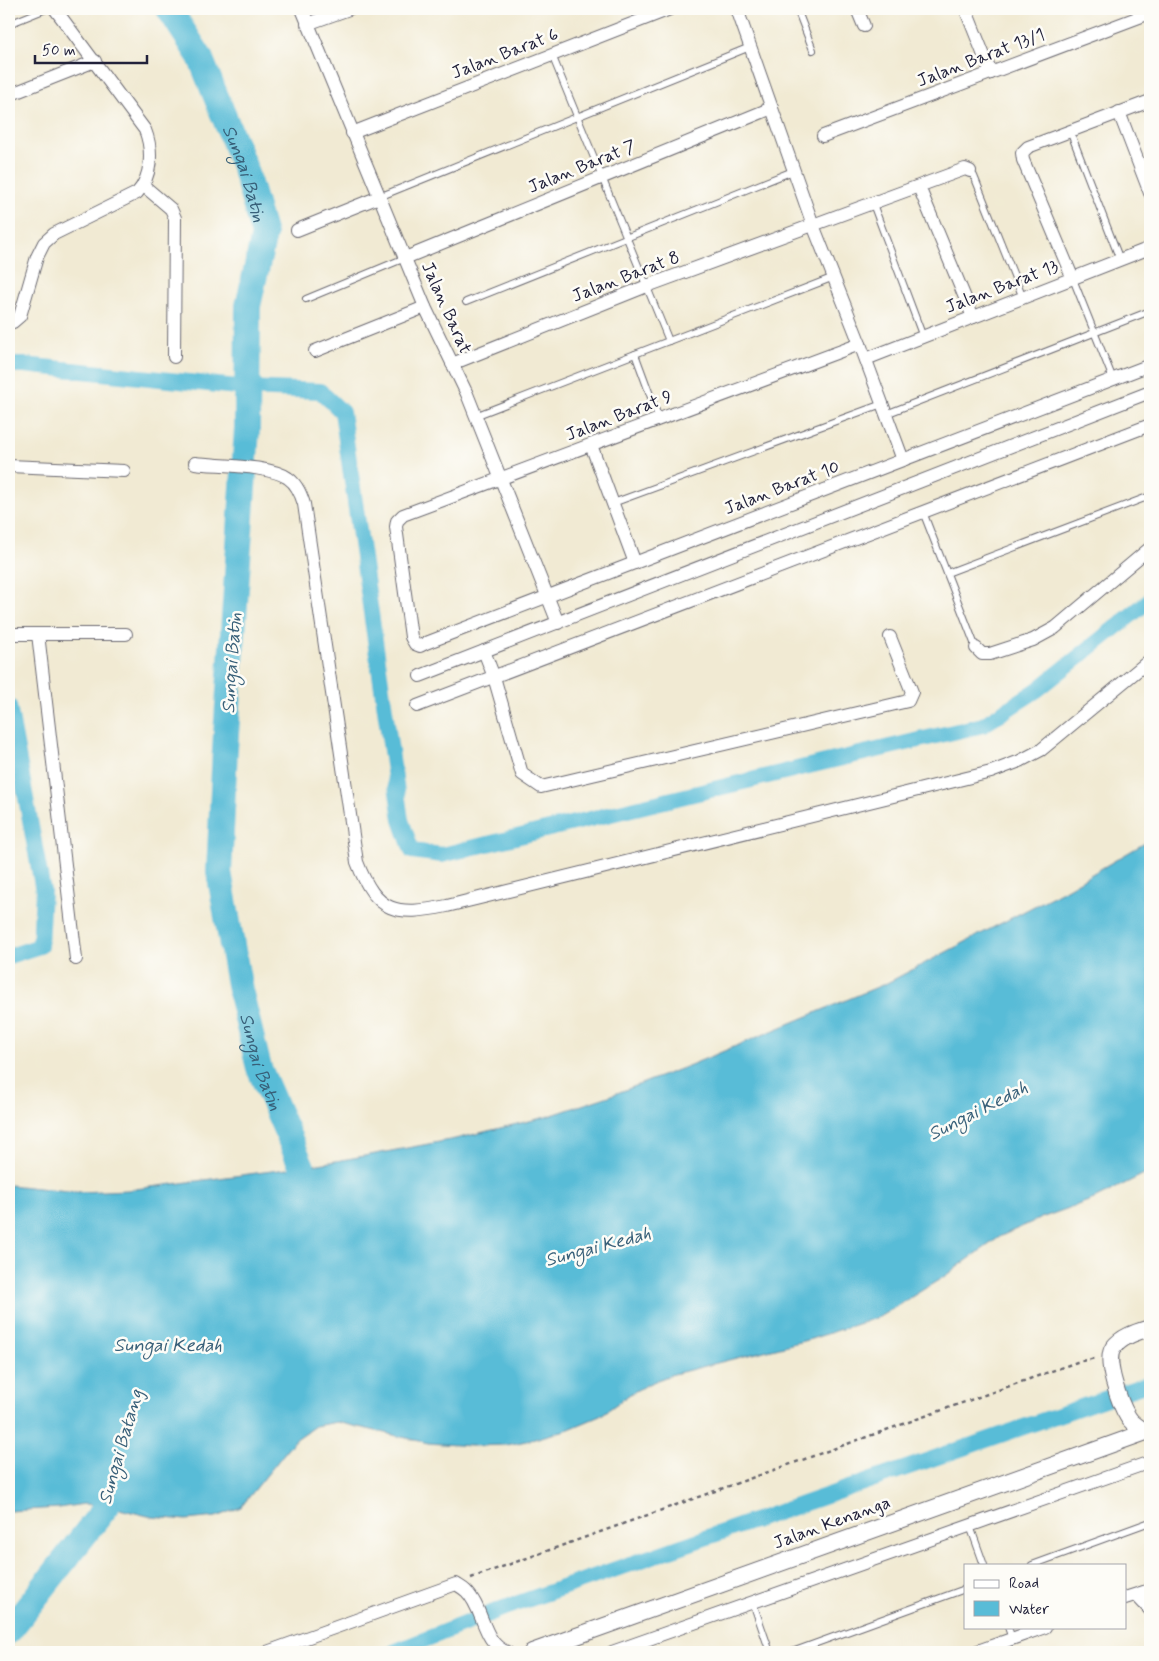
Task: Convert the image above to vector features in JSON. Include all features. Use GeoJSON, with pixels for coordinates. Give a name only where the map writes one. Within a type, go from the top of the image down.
{"type":"FeatureCollection","features":[{"type":"Feature","properties":{"kind":"street"},"geometry":{"type":"LineString","coordinates":[[9,323],[20,316],[37,257],[44,243],[54,234],[137,193],[144,186],[150,163],[149,140],[145,130],[55,9]]}},
{"type":"Feature","properties":{"kind":"street","name":"Jalan Barat"},"geometry":{"type":"LineString","coordinates":[[302,9],[425,307],[475,416],[558,623]]}},
{"type":"Feature","properties":{"kind":"street"},"geometry":{"type":"LineString","coordinates":[[308,24],[349,9]]}},
{"type":"Feature","properties":{"kind":"street","name":"Jalan Barat 6"},"geometry":{"type":"LineString","coordinates":[[352,133],[670,9]]}},
{"type":"Feature","properties":{"kind":"street"},"geometry":{"type":"LineString","coordinates":[[737,9],[793,171],[903,460]]}},
{"type":"Feature","properties":{"kind":"street"},"geometry":{"type":"LineString","coordinates":[[857,9],[864,26]]}},
{"type":"Feature","properties":{"kind":"street"},"geometry":{"type":"LineString","coordinates":[[967,13],[991,73]]}},
{"type":"Feature","properties":{"kind":"street","name":"Jalan Barat 13/1"},"geometry":{"type":"LineString","coordinates":[[823,136],[1150,13]]}},
{"type":"Feature","properties":{"kind":"street"},"geometry":{"type":"LineString","coordinates":[[9,95],[95,61]]}},
{"type":"Feature","properties":{"kind":"street"},"geometry":{"type":"LineString","coordinates":[[1073,279],[1023,160],[1022,153],[1028,147],[1150,101]]}},
{"type":"Feature","properties":{"kind":"street","name":"Jalan Barat 7"},"geometry":{"type":"LineString","coordinates":[[405,258],[772,108]]}},
{"type":"Feature","properties":{"kind":"street"},"geometry":{"type":"LineString","coordinates":[[1119,112],[1150,192]]}},
{"type":"Feature","properties":{"kind":"street","name":"Jalan Barat 8"},"geometry":{"type":"LineString","coordinates":[[452,364],[647,286],[965,169],[970,171]]}},
{"type":"Feature","properties":{"kind":"street"},"geometry":{"type":"LineString","coordinates":[[144,186],[171,209],[175,218],[174,357]]}},
{"type":"Feature","properties":{"kind":"street"},"geometry":{"type":"LineString","coordinates":[[918,186],[973,317]]}},
{"type":"Feature","properties":{"kind":"street"},"geometry":{"type":"LineString","coordinates":[[297,230],[379,197]]}},
{"type":"Feature","properties":{"kind":"street","name":"Jalan Barat 13"},"geometry":{"type":"LineString","coordinates":[[866,359],[1150,248]]}},
{"type":"Feature","properties":{"kind":"street"},"geometry":{"type":"LineString","coordinates":[[315,351],[425,307]]}},
{"type":"Feature","properties":{"kind":"street","name":"Jalan Barat 9"},"geometry":{"type":"LineString","coordinates":[[426,643],[420,646],[415,644],[411,637],[396,527],[397,521],[403,515],[860,344]]}},
{"type":"Feature","properties":{"kind":"street","name":"Jalan Barat 10"},"geometry":{"type":"LineString","coordinates":[[426,643],[1150,365]]}},
{"type":"Feature","properties":{"kind":"street"},"geometry":{"type":"LineString","coordinates":[[420,676],[1149,396]]}},
{"type":"Feature","properties":{"kind":"street"},"geometry":{"type":"LineString","coordinates":[[417,706],[1150,425]]}},
{"type":"Feature","properties":{"kind":"street"},"geometry":{"type":"LineString","coordinates":[[591,445],[635,563]]}},
{"type":"Feature","properties":{"kind":"street"},"geometry":{"type":"LineString","coordinates":[[195,463],[255,468],[274,472],[287,477],[294,484],[304,504],[358,862],[370,889],[382,902],[396,910],[410,912],[447,906],[991,772],[1020,761],[1041,750],[1150,660]]}},
{"type":"Feature","properties":{"kind":"street"},"geometry":{"type":"LineString","coordinates":[[9,466],[124,471]]}},
{"type":"Feature","properties":{"kind":"street"},"geometry":{"type":"LineString","coordinates":[[976,648],[982,654],[990,654],[1044,635],[1055,628],[1150,548]]}},
{"type":"Feature","properties":{"kind":"street"},"geometry":{"type":"LineString","coordinates":[[9,634],[126,634]]}},
{"type":"Feature","properties":{"kind":"street"},"geometry":{"type":"LineString","coordinates":[[38,634],[76,959]]}},
{"type":"Feature","properties":{"kind":"street"},"geometry":{"type":"LineString","coordinates":[[484,652],[494,677],[522,774],[541,787],[908,701],[912,692],[890,637]]}},
{"type":"Feature","properties":{"kind":"street"},"geometry":{"type":"LineString","coordinates":[[1148,1434],[1127,1416],[1110,1363],[1114,1347],[1126,1337],[1150,1328]]}},
{"type":"Feature","properties":{"kind":"street","name":"Jalan Kenanga"},"geometry":{"type":"LineString","coordinates":[[532,1652],[1148,1434]]}},
{"type":"Feature","properties":{"kind":"street"},"geometry":{"type":"LineString","coordinates":[[612,1652],[1150,1462]]}},
{"type":"Feature","properties":{"kind":"street"},"geometry":{"type":"LineString","coordinates":[[267,1652],[456,1584],[466,1591],[494,1644],[500,1650],[507,1652]]}},
{"type":"Feature","properties":{"kind":"street"},"geometry":{"type":"LineString","coordinates":[[1131,1597],[1150,1590]]}},
{"type":"Feature","properties":{"kind":"street"},"geometry":{"type":"LineString","coordinates":[[1131,1597],[1150,1610]]}},
{"type":"Feature","properties":{"kind":"street"},"geometry":{"type":"LineString","coordinates":[[975,1652],[1010,1633],[1039,1628]]}},
{"type":"Feature","properties":{"kind":"lane"},"geometry":{"type":"LineString","coordinates":[[9,24],[46,9]]}},
{"type":"Feature","properties":{"kind":"lane"},"geometry":{"type":"LineString","coordinates":[[797,9],[813,50]]}},
{"type":"Feature","properties":{"kind":"lane"},"geometry":{"type":"LineString","coordinates":[[379,197],[750,47]]}},
{"type":"Feature","properties":{"kind":"lane"},"geometry":{"type":"LineString","coordinates":[[552,55],[669,341]]}},
{"type":"Feature","properties":{"kind":"lane"},"geometry":{"type":"LineString","coordinates":[[1070,131],[1120,260]]}},
{"type":"Feature","properties":{"kind":"lane"},"geometry":{"type":"LineString","coordinates":[[466,302],[793,171]]}},
{"type":"Feature","properties":{"kind":"lane"},"geometry":{"type":"LineString","coordinates":[[970,171],[974,176],[1023,298]]}},
{"type":"Feature","properties":{"kind":"lane"},"geometry":{"type":"LineString","coordinates":[[873,204],[923,337]]}},
{"type":"Feature","properties":{"kind":"lane"},"geometry":{"type":"LineString","coordinates":[[306,299],[405,258]]}},
{"type":"Feature","properties":{"kind":"lane"},"geometry":{"type":"LineString","coordinates":[[475,416],[834,277]]}},
{"type":"Feature","properties":{"kind":"lane"},"geometry":{"type":"LineString","coordinates":[[1073,279],[1113,379]]}},
{"type":"Feature","properties":{"kind":"lane"},"geometry":{"type":"LineString","coordinates":[[613,503],[884,409],[1150,311]]}},
{"type":"Feature","properties":{"kind":"lane"},"geometry":{"type":"LineString","coordinates":[[635,354],[659,419]]}},
{"type":"Feature","properties":{"kind":"lane"},"geometry":{"type":"LineString","coordinates":[[947,573],[1150,496]]}},
{"type":"Feature","properties":{"kind":"lane"},"geometry":{"type":"LineString","coordinates":[[923,512],[976,648]]}},
{"type":"Feature","properties":{"kind":"lane"},"geometry":{"type":"LineString","coordinates":[[1035,1564],[1150,1522]]}},
{"type":"Feature","properties":{"kind":"lane"},"geometry":{"type":"LineString","coordinates":[[970,1526],[984,1564]]}},
{"type":"Feature","properties":{"kind":"lane"},"geometry":{"type":"LineString","coordinates":[[792,1652],[964,1589]]}},
{"type":"Feature","properties":{"kind":"lane"},"geometry":{"type":"LineString","coordinates":[[753,1603],[770,1652]]}},
{"type":"Feature","properties":{"kind":"path"},"geometry":{"type":"LineString","coordinates":[[456,1584],[1077,1362],[1110,1363]]}},
{"type":"Feature","properties":{"kind":"water","name":"Sungai Kedah"},"geometry":{"type":"Polygon","coordinates":[[[1150,840],[1150,1170],[1146,1173],[1094,1199],[1041,1218],[1001,1236],[942,1278],[879,1317],[811,1339],[670,1375],[630,1394],[600,1416],[569,1429],[507,1445],[471,1446],[428,1443],[337,1422],[315,1426],[295,1440],[241,1507],[216,1517],[186,1520],[152,1517],[107,1506],[84,1504],[58,1508],[9,1511],[9,1185],[78,1192],[128,1190],[302,1167],[455,1139],[546,1117],[612,1095],[688,1066],[887,983],[1061,892],[1150,840]]]}},
{"type":"Feature","properties":{"kind":"waterway","name":"Sungai Batin"},"geometry":{"type":"LineString","coordinates":[[169,9],[200,57],[244,166],[264,235],[248,306],[247,429],[225,749],[219,872],[240,990],[259,1068],[302,1167],[302,1202]]}},
{"type":"Feature","properties":{"kind":"waterway"},"geometry":{"type":"LineString","coordinates":[[9,365],[247,388],[320,391],[342,412],[401,820],[412,851],[442,855],[983,725],[1037,690],[1150,600]]}},
{"type":"Feature","properties":{"kind":"waterway"},"geometry":{"type":"LineString","coordinates":[[9,706],[43,891],[40,946],[9,956]]}},
{"type":"Feature","properties":{"kind":"waterway"},"geometry":{"type":"LineString","coordinates":[[394,1652],[504,1608],[1150,1383]]}},
{"type":"Feature","properties":{"kind":"waterway","name":"Sungai Batang"},"geometry":{"type":"LineString","coordinates":[[9,1631],[107,1506],[116,1472]]}}]}
